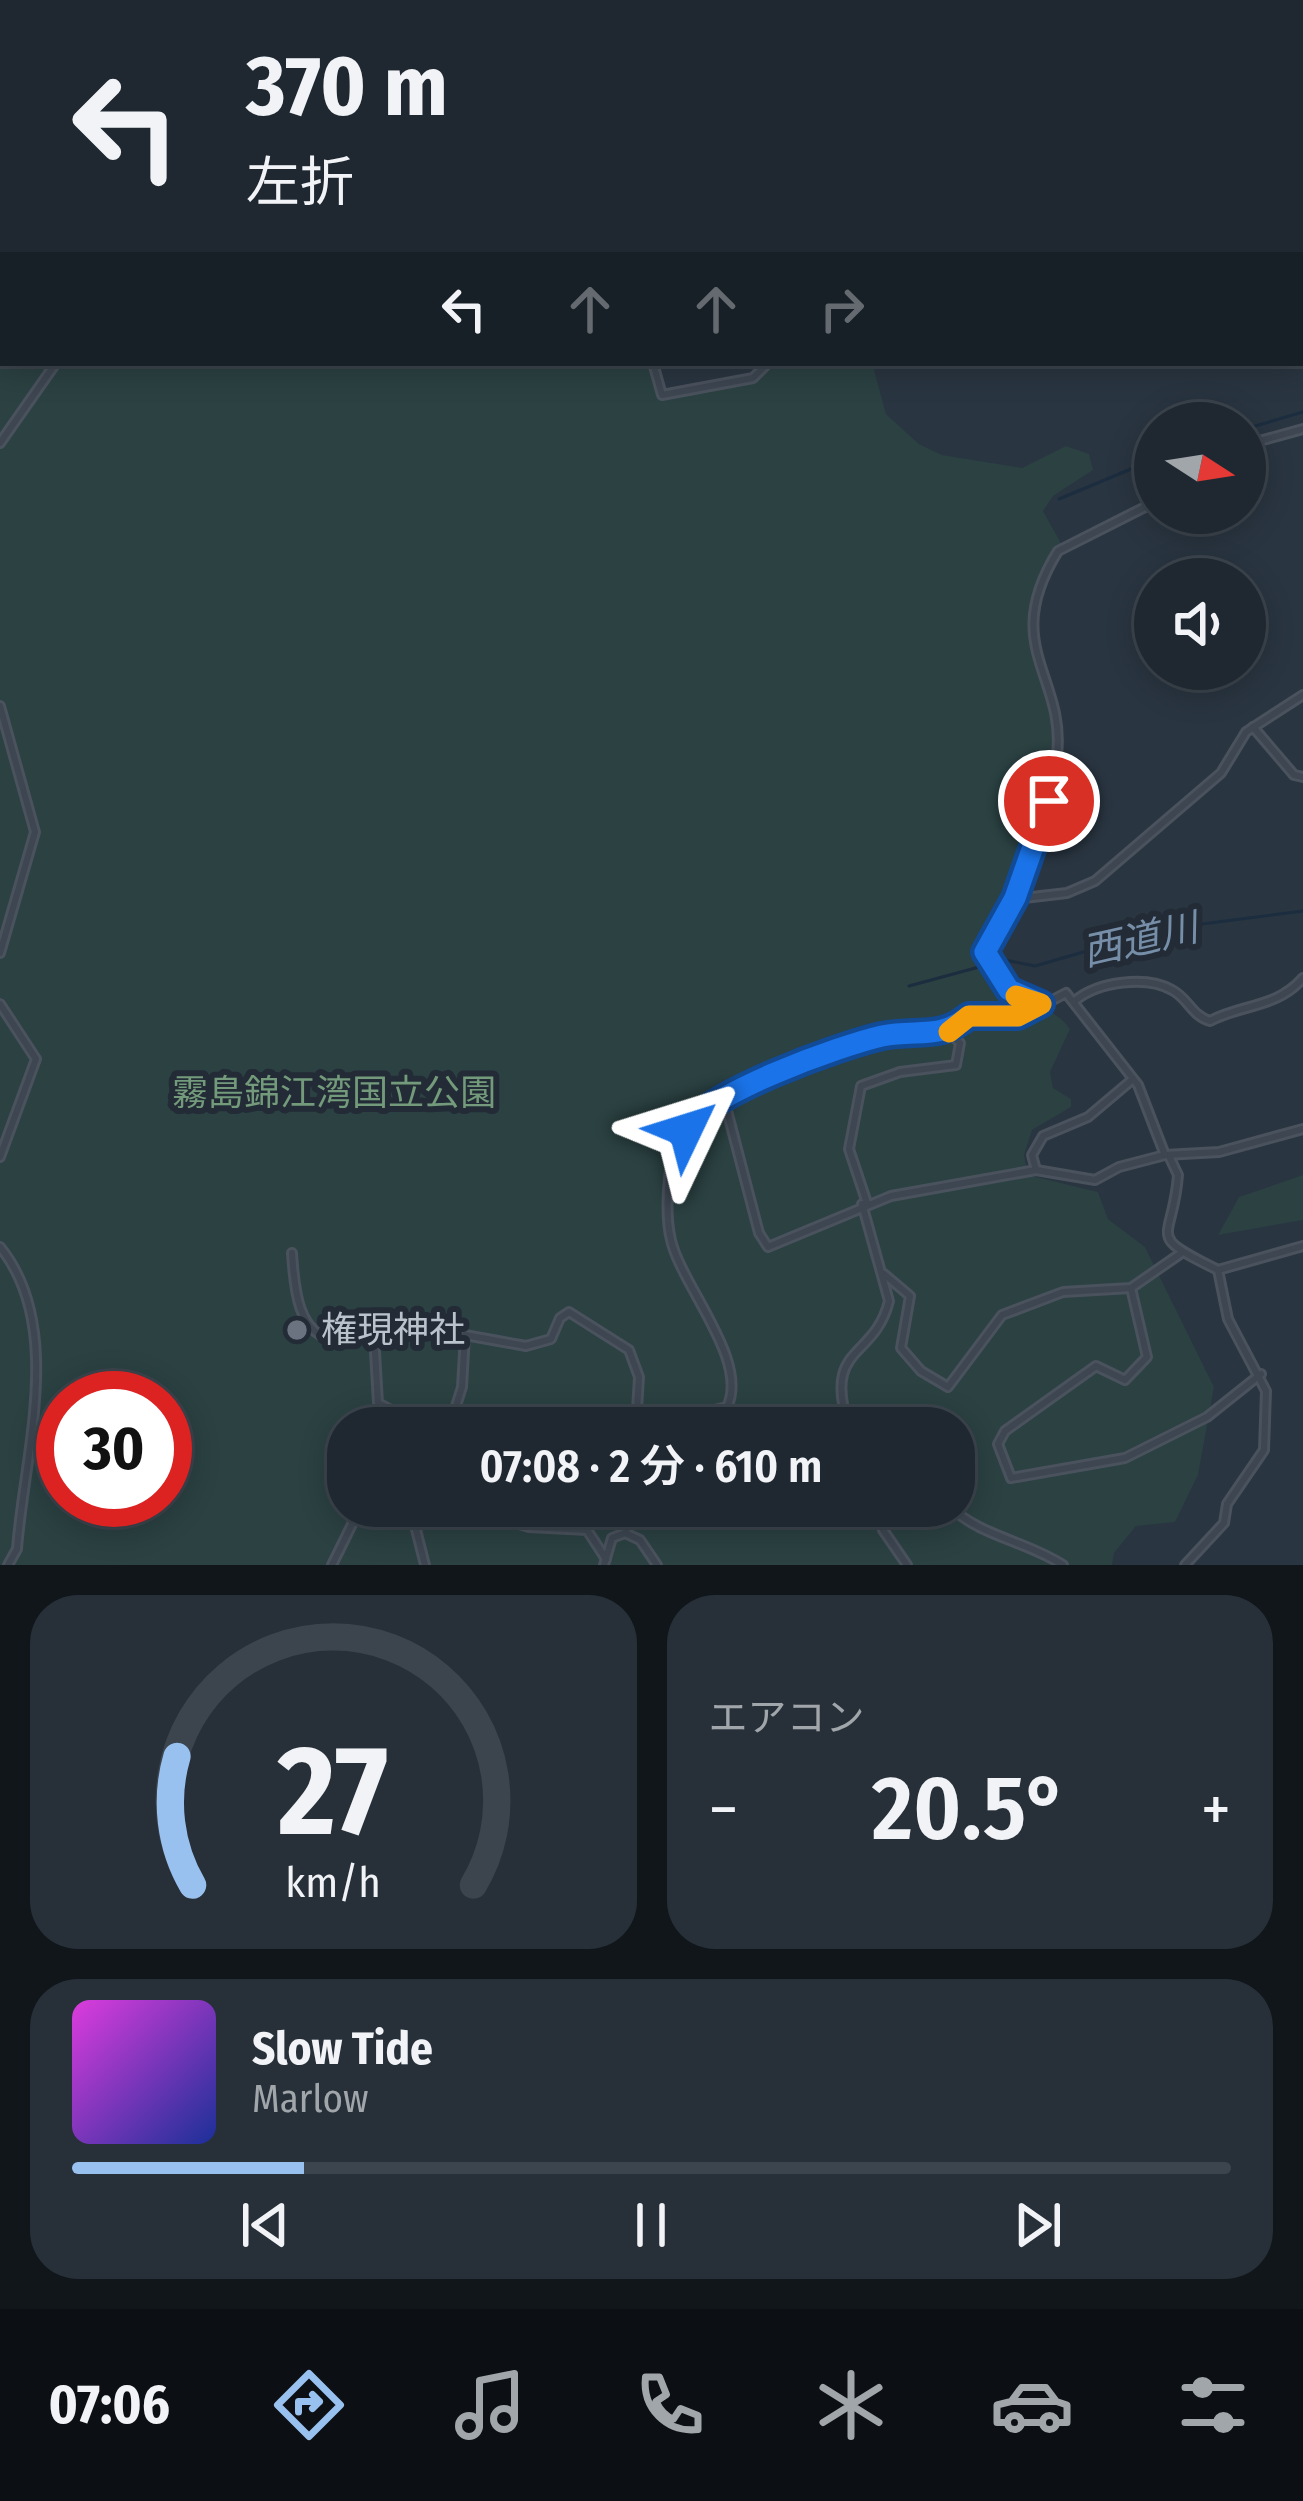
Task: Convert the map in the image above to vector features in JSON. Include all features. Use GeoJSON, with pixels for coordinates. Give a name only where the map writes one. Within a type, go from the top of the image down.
{"type":"FeatureCollection","features":[{"type":"Feature","properties":{"kind":"street"},"geometry":{"type":"LineString","coordinates":[[0,443],[54,366]]}},
{"type":"Feature","properties":{"kind":"street"},"geometry":{"type":"LineString","coordinates":[[654,366],[662,395],[753,378],[765,366]]}},
{"type":"Feature","properties":{"kind":"street"},"geometry":{"type":"LineString","coordinates":[[750,366],[753,378]]}},
{"type":"Feature","properties":{"kind":"street"},"geometry":{"type":"LineString","coordinates":[[1266,439],[1303,429]]}},
{"type":"Feature","properties":{"kind":"street"},"geometry":{"type":"LineString","coordinates":[[1041,1004],[1013,994],[986,956],[987,941],[1015,898],[1044,820],[1057,755],[1032,632],[1041,587],[1066,544],[1134,512]]}},
{"type":"Feature","properties":{"kind":"street"},"geometry":{"type":"LineString","coordinates":[[1015,898],[1067,893],[1095,881],[1221,773],[1253,728],[1303,695]]}},
{"type":"Feature","properties":{"kind":"street"},"geometry":{"type":"LineString","coordinates":[[0,706],[34,832],[0,952]]}},
{"type":"Feature","properties":{"kind":"street"},"geometry":{"type":"LineString","coordinates":[[1253,728],[1294,776],[1303,777]]}},
{"type":"Feature","properties":{"kind":"street"},"geometry":{"type":"LineString","coordinates":[[1076,1000],[1103,983],[1170,988],[1210,1021],[1230,1011],[1266,1006],[1301,981],[1303,994]]}},
{"type":"Feature","properties":{"kind":"street"},"geometry":{"type":"LineString","coordinates":[[720,1407],[731,1399],[722,1345],[680,1265],[668,1222],[674,1143],[701,1109],[723,1094],[885,1036],[949,1032],[969,1016],[1018,1016],[1066,994],[1076,1000],[1134,1078],[1157,1124],[1178,1175],[1168,1211],[1169,1240],[1180,1254],[1218,1270],[1303,1246]]}},
{"type":"Feature","properties":{"kind":"street"},"geometry":{"type":"LineString","coordinates":[[0,1004],[36,1059],[0,1157]]}},
{"type":"Feature","properties":{"kind":"street"},"geometry":{"type":"LineString","coordinates":[[844,1407],[839,1388],[844,1364],[886,1317],[890,1301],[849,1149],[861,1086],[900,1072],[956,1065],[960,1043],[949,1032]]}},
{"type":"Feature","properties":{"kind":"street"},"geometry":{"type":"LineString","coordinates":[[1036,1170],[1032,1155],[1042,1136],[1088,1118],[1134,1078]]}},
{"type":"Feature","properties":{"kind":"street"},"geometry":{"type":"LineString","coordinates":[[723,1094],[764,1246],[865,1203],[1036,1170],[1082,1182],[1167,1155],[1219,1152],[1303,1129]]}},
{"type":"Feature","properties":{"kind":"street"},"geometry":{"type":"LineString","coordinates":[[0,1247],[23,1276],[37,1383],[17,1549],[8,1565]]}},
{"type":"Feature","properties":{"kind":"street"},"geometry":{"type":"LineString","coordinates":[[292,1253],[299,1306],[312,1326],[338,1340],[374,1335],[378,1403],[385,1407]]}},
{"type":"Feature","properties":{"kind":"street"},"geometry":{"type":"LineString","coordinates":[[884,1274],[910,1296],[901,1348],[941,1387],[952,1385],[1002,1315],[1063,1292],[1131,1288],[1180,1254]]}},
{"type":"Feature","properties":{"kind":"street"},"geometry":{"type":"LineString","coordinates":[[1185,1565],[1224,1523],[1227,1504],[1264,1450],[1266,1391],[1228,1319],[1218,1270]]}},
{"type":"Feature","properties":{"kind":"street"},"geometry":{"type":"LineString","coordinates":[[1131,1288],[1148,1357],[1144,1364],[1125,1380],[1096,1366],[1005,1431],[998,1444],[1011,1478],[1125,1458],[1207,1417],[1261,1374]]}},
{"type":"Feature","properties":{"kind":"street"},"geometry":{"type":"LineString","coordinates":[[456,1407],[462,1388],[465,1335],[536,1345],[551,1339],[569,1312],[629,1350],[639,1377],[637,1407]]}},
{"type":"Feature","properties":{"kind":"street"},"geometry":{"type":"LineString","coordinates":[[332,1565],[351,1527]]}},
{"type":"Feature","properties":{"kind":"street"},"geometry":{"type":"LineString","coordinates":[[415,1527],[425,1565]]}},
{"type":"Feature","properties":{"kind":"street"},"geometry":{"type":"LineString","coordinates":[[526,1527],[587,1530],[605,1562]]}},
{"type":"Feature","properties":{"kind":"street"},"geometry":{"type":"LineString","coordinates":[[626,1533],[627,1527]]}},
{"type":"Feature","properties":{"kind":"street"},"geometry":{"type":"LineString","coordinates":[[882,1527],[907,1565]]}},
{"type":"Feature","properties":{"kind":"street"},"geometry":{"type":"LineString","coordinates":[[971,1527],[996,1532],[1064,1565]]}},
{"type":"Feature","properties":{"kind":"street"},"geometry":{"type":"LineString","coordinates":[[605,1562],[612,1538],[626,1533],[640,1540],[657,1565]]}},
{"type":"Feature","properties":{"kind":"green space","name":"霧島錦江湾国立公園"},"geometry":{"type":"Polygon","coordinates":[[[0,366],[651,366],[653,381],[666,396],[751,383],[774,366],[873,366],[886,414],[919,444],[942,455],[1022,468],[1066,446],[1089,454],[1093,470],[1053,496],[1043,511],[1061,543],[1044,574],[1031,621],[1053,722],[1054,764],[1032,848],[983,946],[999,983],[1048,1010],[1070,1029],[1050,1072],[1053,1088],[1071,1099],[1071,1107],[1032,1130],[1024,1155],[1028,1175],[1098,1192],[1108,1219],[1145,1247],[1214,1387],[1198,1475],[1175,1522],[1136,1526],[1114,1553],[1112,1565],[0,1565],[0,366]]]}},
{"type":"Feature","properties":{"kind":"green space"},"geometry":{"type":"Polygon","coordinates":[[[1303,1175],[1303,1220],[1218,1235],[1239,1197],[1303,1175]]]}},
{"type":"Feature","properties":{"kind":"waterway"},"geometry":{"type":"LineString","coordinates":[[1266,423],[1303,412]]}},
{"type":"Feature","properties":{"kind":"waterway"},"geometry":{"type":"LineString","coordinates":[[1059,499],[1134,468]]}},
{"type":"Feature","properties":{"kind":"waterway","name":"西道川"},"geometry":{"type":"LineString","coordinates":[[909,986],[1005,960],[1035,966],[1163,929],[1303,911]]}},
{"type":"Feature","properties":{"kind":"slow traffic"},"geometry":{"type":"LineString","coordinates":[[949,1032],[969,1016],[1018,1016],[1041,1004],[1016,996]]}},
{"type":"Feature","properties":{"kind":"place","name":"権現神社"},"geometry":{"type":"Point","coordinates":[297,1330]}},
{"type":"Feature","properties":{"kind":"route"},"geometry":{"type":"LineString","coordinates":[[686,1130],[701,1109],[723,1094],[766,1081],[827,1053],[885,1036],[949,1032],[969,1016],[1018,1016],[1041,1004],[1009,990],[985,952],[1015,898],[1049,801]]}}]}
